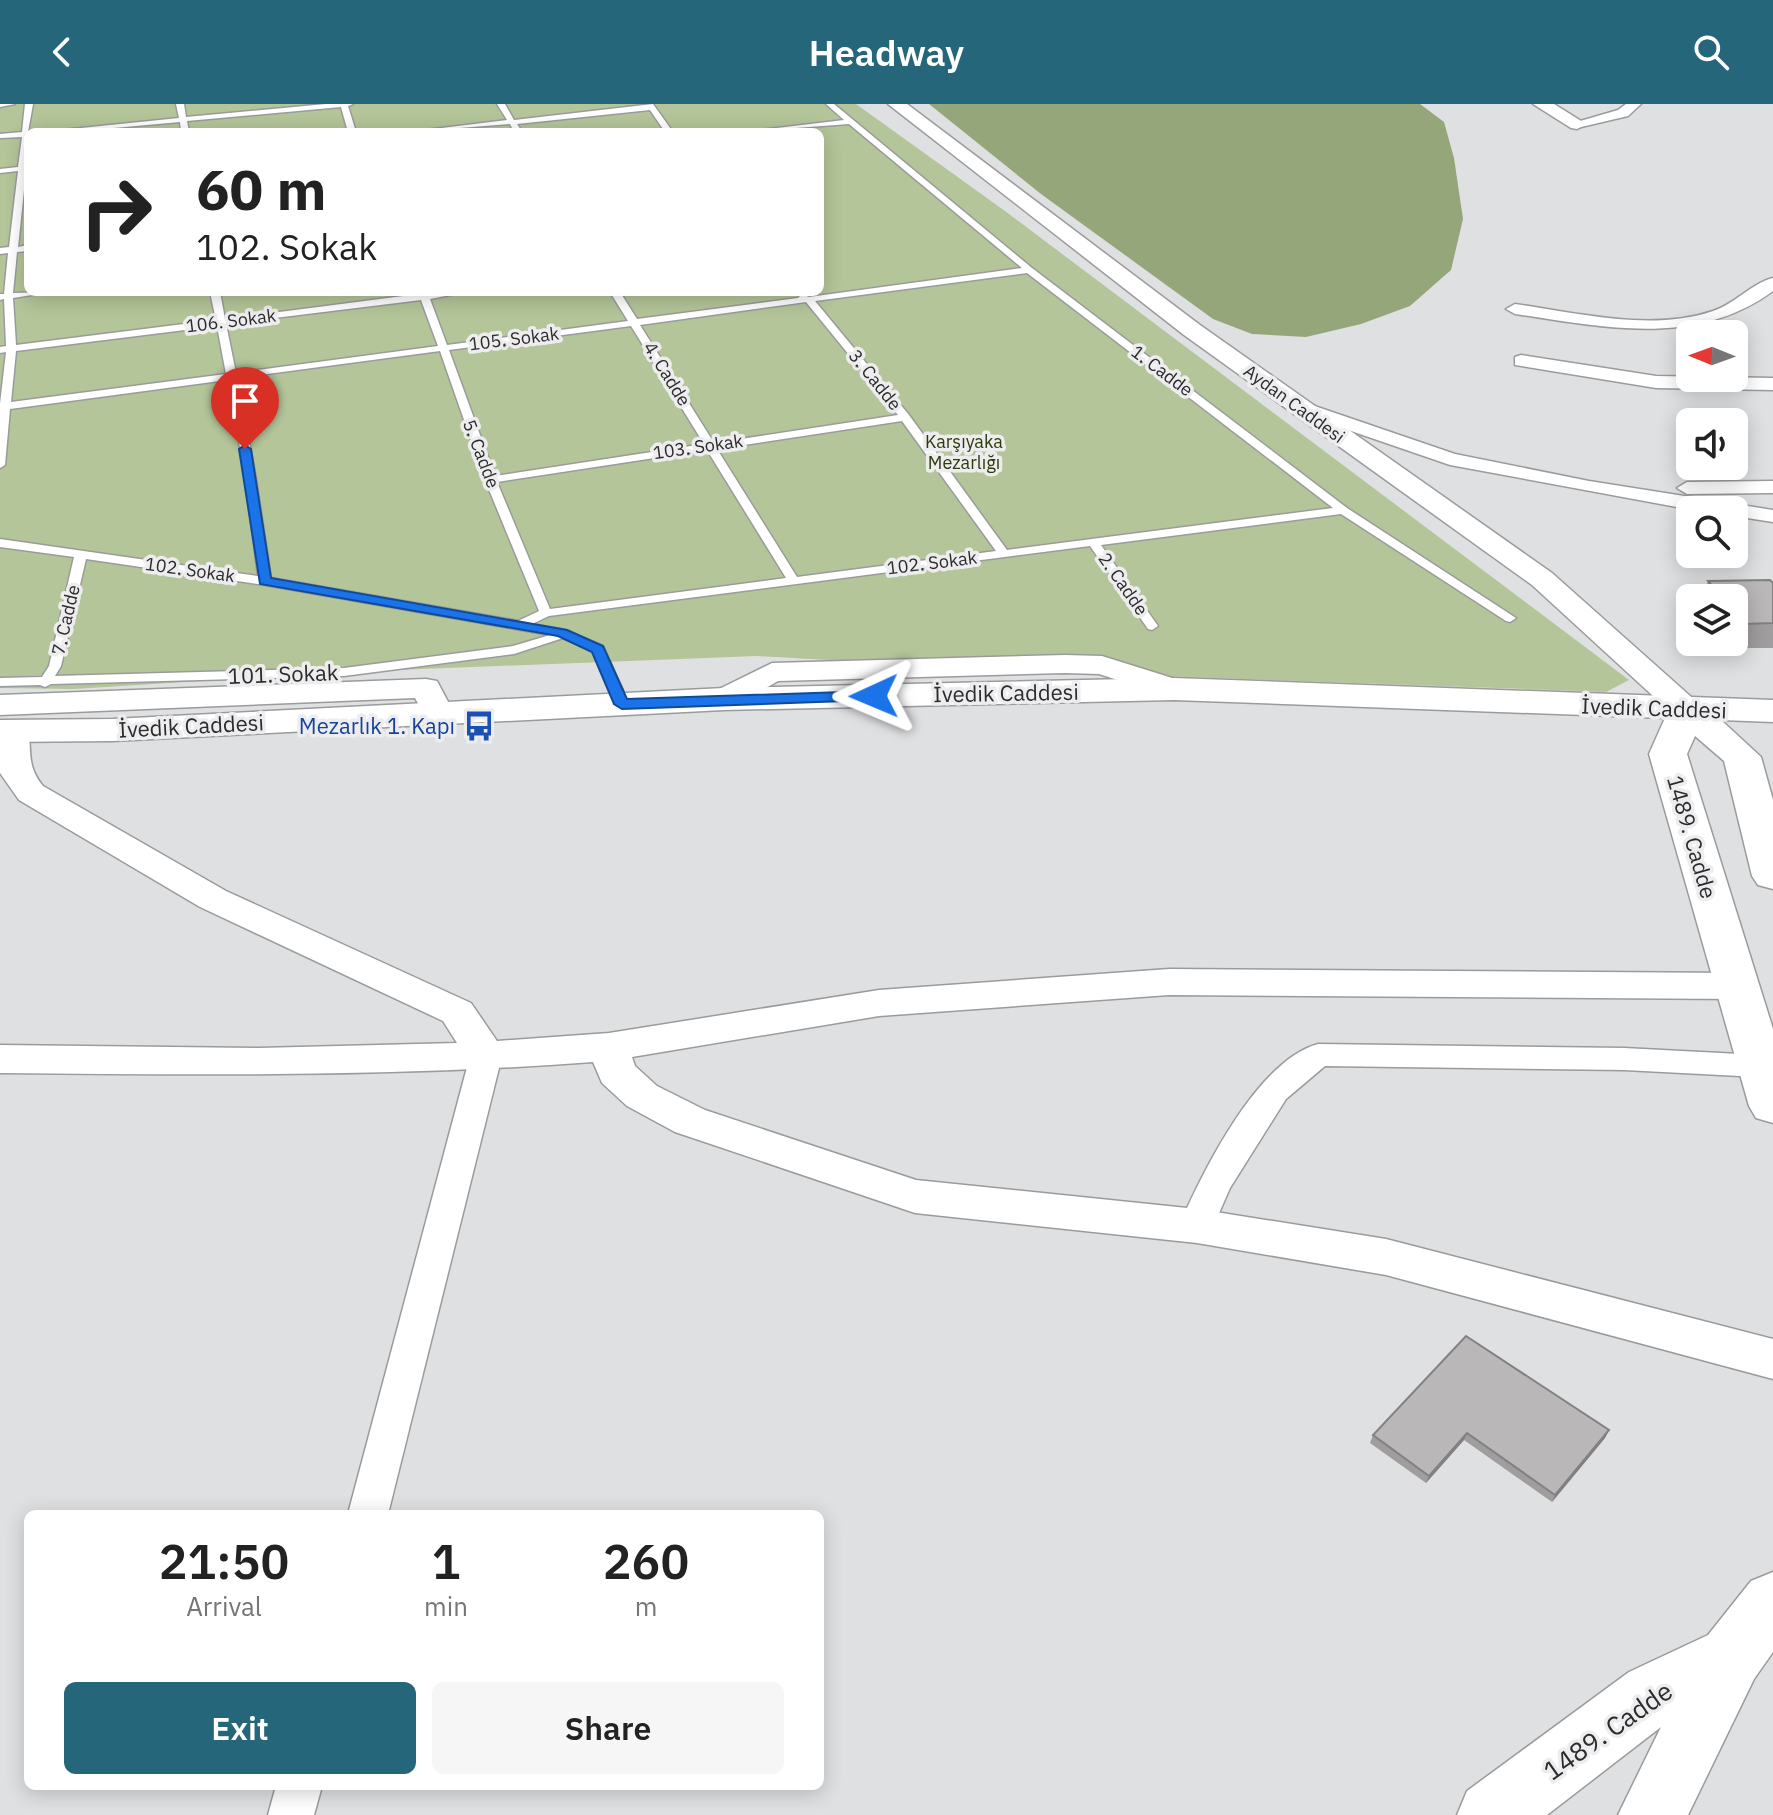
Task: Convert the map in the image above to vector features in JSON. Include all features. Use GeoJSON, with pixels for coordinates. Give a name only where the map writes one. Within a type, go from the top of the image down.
{"type":"FeatureCollection","features":[{"type":"Feature","properties":{"kind":"main road","name":"İvedik Caddesi"},"geometry":{"type":"LineString","coordinates":[[4,723],[119,716],[438,713],[724,699],[1174,689],[1773,711]]}},
{"type":"Feature","properties":{"kind":"main road"},"geometry":{"type":"LineString","coordinates":[[1687,710],[1742,757],[1773,876]]}},
{"type":"Feature","properties":{"kind":"main road","name":"1489. Cadde"},"geometry":{"type":"LineString","coordinates":[[1687,710],[1668,754],[1754,987],[1766,1086]]}},
{"type":"Feature","properties":{"kind":"main road","name":"1489. Cadde"},"geometry":{"type":"LineString","coordinates":[[1652,1815],[1731,1657],[1773,1601]]}},
{"type":"Feature","properties":{"kind":"main road","name":"1489. Cadde"},"geometry":{"type":"LineString","coordinates":[[1491,1815],[1652,1694],[1731,1657]]}},
{"type":"Feature","properties":{"kind":"street","name":"Aydan Caddesi"},"geometry":{"type":"LineString","coordinates":[[896,104],[1295,406],[1542,579],[1687,710]]}},
{"type":"Feature","properties":{"kind":"street"},"geometry":{"type":"LineString","coordinates":[[1541,104],[1577,124],[1623,113],[1634,104]]}},
{"type":"Feature","properties":{"kind":"street"},"geometry":{"type":"LineString","coordinates":[[1515,309],[1639,326],[1701,318],[1740,306],[1773,283]]}},
{"type":"Feature","properties":{"kind":"street"},"geometry":{"type":"LineString","coordinates":[[1521,361],[1656,382],[1773,384]]}},
{"type":"Feature","properties":{"kind":"street"},"geometry":{"type":"LineString","coordinates":[[1295,406],[1450,459],[1676,501]]}},
{"type":"Feature","properties":{"kind":"street"},"geometry":{"type":"LineString","coordinates":[[1589,487],[1773,487]]}},
{"type":"Feature","properties":{"kind":"street"},"geometry":{"type":"LineString","coordinates":[[1748,512],[1773,516]]}},
{"type":"Feature","properties":{"kind":"street"},"geometry":{"type":"LineString","coordinates":[[4,723],[15,775],[31,793],[213,899],[457,1012],[486,1056],[369,1510]]}},
{"type":"Feature","properties":{"kind":"street"},"geometry":{"type":"LineString","coordinates":[[0,1059],[259,1062],[486,1056],[609,1047],[879,1003],[1169,982],[1754,987]]}},
{"type":"Feature","properties":{"kind":"street"},"geometry":{"type":"LineString","coordinates":[[609,1047],[616,1073],[633,1088],[690,1121],[915,1196],[1197,1226],[1386,1257],[1773,1359]]}},
{"type":"Feature","properties":{"kind":"street"},"geometry":{"type":"LineString","coordinates":[[1197,1226],[1214,1185],[1274,1091],[1318,1055],[1624,1059],[1766,1086]]}},
{"type":"Feature","properties":{"kind":"street"},"geometry":{"type":"LineString","coordinates":[[291,1815],[298,1790]]}},
{"type":"Feature","properties":{"kind":"lane"},"geometry":{"type":"LineString","coordinates":[[0,105],[11,104]]}},
{"type":"Feature","properties":{"kind":"lane"},"geometry":{"type":"LineString","coordinates":[[27,128],[29,104]]}},
{"type":"Feature","properties":{"kind":"lane"},"geometry":{"type":"LineString","coordinates":[[180,104],[184,128]]}},
{"type":"Feature","properties":{"kind":"lane"},"geometry":{"type":"LineString","coordinates":[[91,128],[346,104],[351,128]]}},
{"type":"Feature","properties":{"kind":"lane"},"geometry":{"type":"LineString","coordinates":[[501,104],[516,128]]}},
{"type":"Feature","properties":{"kind":"lane","name":"1. Cadde"},"geometry":{"type":"LineString","coordinates":[[830,104],[1029,270],[1343,510],[1510,618]]}},
{"type":"Feature","properties":{"kind":"lane"},"geometry":{"type":"LineString","coordinates":[[457,128],[650,106],[666,128]]}},
{"type":"Feature","properties":{"kind":"lane"},"geometry":{"type":"LineString","coordinates":[[785,128],[853,121]]}},
{"type":"Feature","properties":{"kind":"lane"},"geometry":{"type":"LineString","coordinates":[[0,136],[24,134]]}},
{"type":"Feature","properties":{"kind":"lane"},"geometry":{"type":"LineString","coordinates":[[0,171],[24,169]]}},
{"type":"Feature","properties":{"kind":"lane"},"geometry":{"type":"LineString","coordinates":[[0,465],[6,350],[4,297],[24,175]]}},
{"type":"Feature","properties":{"kind":"lane"},"geometry":{"type":"LineString","coordinates":[[0,251],[24,248]]}},
{"type":"Feature","properties":{"kind":"lane","name":"105. Sokak"},"geometry":{"type":"LineString","coordinates":[[2,407],[1029,270]]}},
{"type":"Feature","properties":{"kind":"lane"},"geometry":{"type":"LineString","coordinates":[[4,297],[24,295]]}},
{"type":"Feature","properties":{"kind":"lane"},"geometry":{"type":"LineString","coordinates":[[216,296],[250,473],[265,581]]}},
{"type":"Feature","properties":{"kind":"lane","name":"106. Sokak"},"geometry":{"type":"LineString","coordinates":[[6,350],[410,296]]}},
{"type":"Feature","properties":{"kind":"lane","name":"5. Cadde"},"geometry":{"type":"LineString","coordinates":[[425,296],[491,480],[546,613]]}},
{"type":"Feature","properties":{"kind":"lane","name":"4. Cadde"},"geometry":{"type":"LineString","coordinates":[[618,296],[793,580]]}},
{"type":"Feature","properties":{"kind":"lane","name":"3. Cadde"},"geometry":{"type":"LineString","coordinates":[[802,296],[809,300],[905,417],[1004,554]]}},
{"type":"Feature","properties":{"kind":"lane","name":"103. Sokak"},"geometry":{"type":"LineString","coordinates":[[491,480],[905,417]]}},
{"type":"Feature","properties":{"kind":"lane","name":"102. Sokak"},"geometry":{"type":"LineString","coordinates":[[522,624],[546,613],[1343,510]]}},
{"type":"Feature","properties":{"kind":"lane","name":"2. Cadde"},"geometry":{"type":"LineString","coordinates":[[1093,542],[1152,626]]}},
{"type":"Feature","properties":{"kind":"lane","name":"102. Sokak"},"geometry":{"type":"LineString","coordinates":[[0,543],[265,581],[562,633],[598,649],[622,704]]}},
{"type":"Feature","properties":{"kind":"lane","name":"7. Cadde"},"geometry":{"type":"LineString","coordinates":[[45,683],[55,666],[81,554]]}},
{"type":"Feature","properties":{"kind":"lane","name":"101. Sokak"},"geometry":{"type":"LineString","coordinates":[[0,682],[344,672],[514,650],[562,633]]}},
{"type":"Feature","properties":{"kind":"green space","name":"Karşıyaka Mezarlığı"},"geometry":{"type":"Polygon","coordinates":[[[0,104],[856,104],[1005,211],[1629,680],[1606,692],[1023,671],[756,656],[344,672],[74,689],[0,688],[0,104]]]}},
{"type":"Feature","properties":{"kind":"green space"},"geometry":{"type":"Polygon","coordinates":[[[929,104],[1420,104],[1444,122],[1454,158],[1463,219],[1451,270],[1410,306],[1361,324],[1306,337],[1252,334],[1213,319],[1041,194],[929,104]]]}},
{"type":"Feature","properties":{"kind":"building"},"geometry":{"type":"Polygon","coordinates":[[[1770,580],[1773,583],[1773,623],[1748,624],[1748,584],[1710,584],[1708,581],[1770,580]]]}},
{"type":"Feature","properties":{"kind":"building"},"geometry":{"type":"Polygon","coordinates":[[[1466,1336],[1609,1430],[1555,1495],[1467,1433],[1429,1476],[1373,1435],[1466,1336]]]}},
{"type":"Feature","properties":{"kind":"place","name":"Mezarlık 1. Kapı"},"geometry":{"type":"Point","coordinates":[479,726]}},
{"type":"Feature","properties":{"kind":"route"},"geometry":{"type":"LineString","coordinates":[[245,449],[265,581],[562,633],[598,649],[622,704],[874,696]]}}]}
